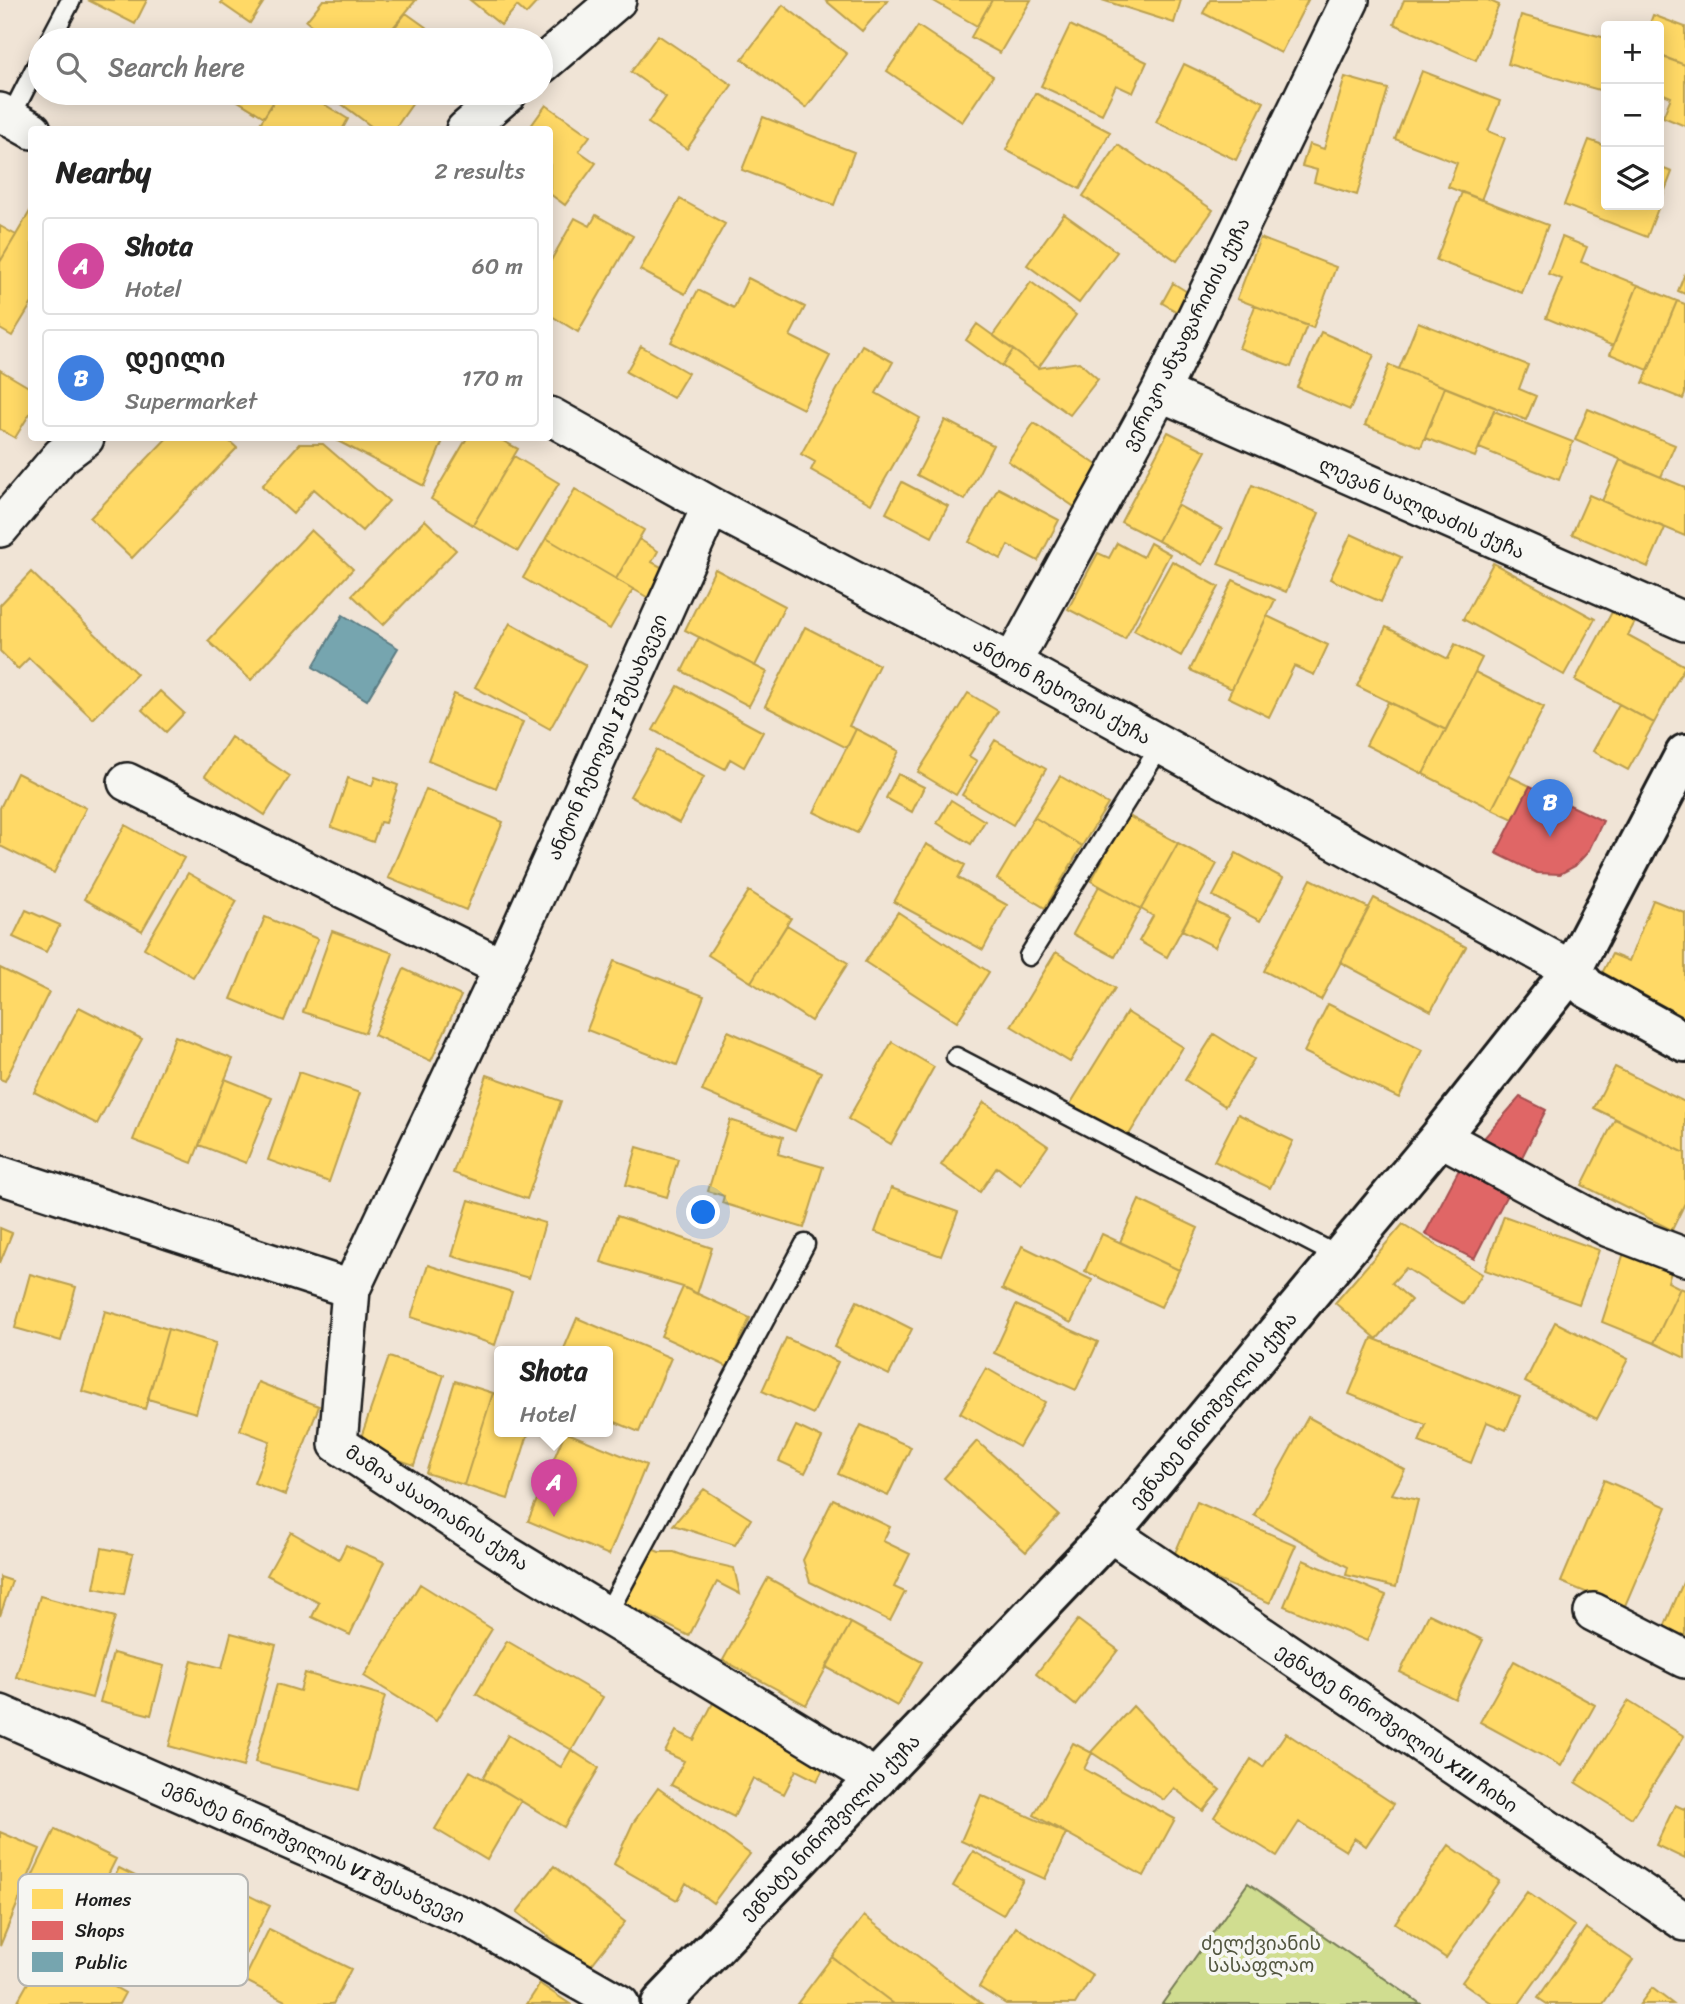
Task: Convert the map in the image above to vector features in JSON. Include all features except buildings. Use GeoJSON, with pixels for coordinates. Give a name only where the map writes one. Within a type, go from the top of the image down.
{"type":"FeatureCollection","features":[{"type":"Feature","properties":{"kind":"main road","name":"ეგნატე ნინოშვილის ქუჩა"},"geometry":{"type":"LineString","coordinates":[[661,2004],[1110,1533],[1440,1138],[1572,970],[1685,754]]}},
{"type":"Feature","properties":{"kind":"main road"},"geometry":{"type":"LineString","coordinates":[[1572,970],[1587,988],[1685,1042]]}},
{"type":"Feature","properties":{"kind":"street"},"geometry":{"type":"LineString","coordinates":[[553,55],[617,0]]}},
{"type":"Feature","properties":{"kind":"street","name":"ვერიკო ანჯაფარიძის ქუჩა"},"geometry":{"type":"LineString","coordinates":[[1012,663],[1160,392],[1350,0]]}},
{"type":"Feature","properties":{"kind":"street"},"geometry":{"type":"LineString","coordinates":[[470,126],[494,105]]}},
{"type":"Feature","properties":{"kind":"street","name":"ლევან სალდაძის ქუჩა"},"geometry":{"type":"LineString","coordinates":[[1160,392],[1685,622]]}},
{"type":"Feature","properties":{"kind":"street","name":"ანტონ ჩეხოვის ქუჩა"},"geometry":{"type":"LineString","coordinates":[[553,418],[711,506],[1012,663],[1572,970]]}},
{"type":"Feature","properties":{"kind":"street"},"geometry":{"type":"LineString","coordinates":[[0,528],[61,456],[81,441]]}},
{"type":"Feature","properties":{"kind":"street","name":"ანტონ ჩეხოვის I შესახვევი"},"geometry":{"type":"LineString","coordinates":[[351,1289],[503,968],[711,506]]}},
{"type":"Feature","properties":{"kind":"street"},"geometry":{"type":"LineString","coordinates":[[127,782],[503,968]]}},
{"type":"Feature","properties":{"kind":"street"},"geometry":{"type":"LineString","coordinates":[[1440,1138],[1609,1228],[1685,1257]]}},
{"type":"Feature","properties":{"kind":"street"},"geometry":{"type":"LineString","coordinates":[[0,1175],[351,1289]]}},
{"type":"Feature","properties":{"kind":"street","name":"მამია ასათიანის ქუჩა"},"geometry":{"type":"LineString","coordinates":[[351,1289],[338,1444],[507,1555],[877,1779]]}},
{"type":"Feature","properties":{"kind":"street","name":"ეგნატე ნინოშვილის XIII ჩიხი"},"geometry":{"type":"LineString","coordinates":[[1110,1533],[1685,1922]]}},
{"type":"Feature","properties":{"kind":"street"},"geometry":{"type":"LineString","coordinates":[[1593,1612],[1685,1659]]}},
{"type":"Feature","properties":{"kind":"street","name":"ეგნატე ნინოშვილის VI შესახვევი"},"geometry":{"type":"LineString","coordinates":[[0,1714],[474,1921],[620,2004]]}},
{"type":"Feature","properties":{"kind":"lane"},"geometry":{"type":"LineString","coordinates":[[56,28],[71,0]]}},
{"type":"Feature","properties":{"kind":"lane"},"geometry":{"type":"LineString","coordinates":[[14,120],[28,87]]}},
{"type":"Feature","properties":{"kind":"lane"},"geometry":{"type":"LineString","coordinates":[[1029,957],[1161,744]]}},
{"type":"Feature","properties":{"kind":"lane"},"geometry":{"type":"LineString","coordinates":[[956,1057],[1340,1257]]}},
{"type":"Feature","properties":{"kind":"lane"},"geometry":{"type":"LineString","coordinates":[[607,1614],[805,1244]]}},
{"type":"Feature","properties":{"kind":"green space","name":"ძელქვიანის სასაფლაო"},"geometry":{"type":"Polygon","coordinates":[[[1248,1883],[1421,2004],[1162,2004],[1248,1883]]]}},
{"type":"Feature","properties":{"kind":"place","name":"დეილი"},"geometry":{"type":"Point","coordinates":[1550,837]}},
{"type":"Feature","properties":{"kind":"place","name":"Shota"},"geometry":{"type":"Point","coordinates":[554,1517]}}]}
